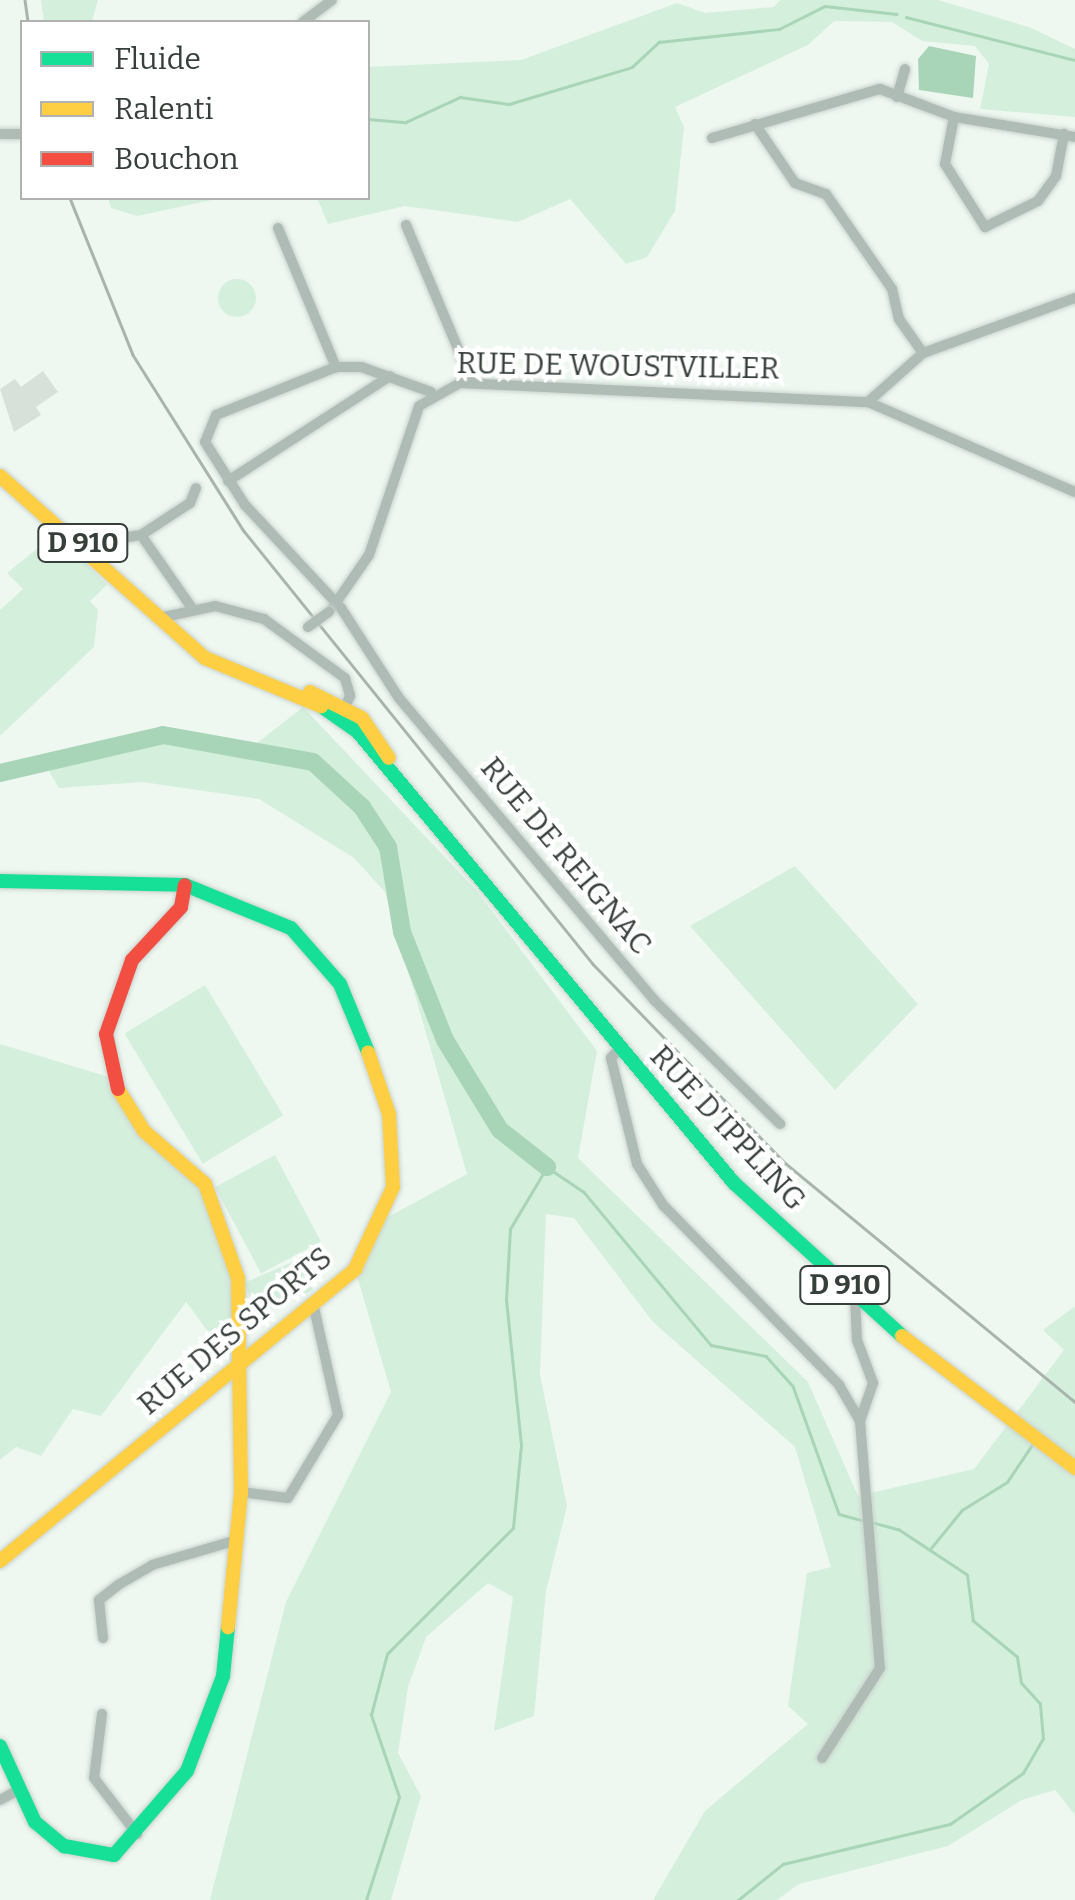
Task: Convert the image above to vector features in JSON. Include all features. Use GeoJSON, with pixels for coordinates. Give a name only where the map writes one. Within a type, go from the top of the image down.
{"type":"FeatureCollection","features":[{"type":"Feature","properties":{"kind":"street"},"geometry":{"type":"LineString","coordinates":[[306,20],[332,0]]}},
{"type":"Feature","properties":{"kind":"street"},"geometry":{"type":"LineString","coordinates":[[897,96],[906,70]]}},
{"type":"Feature","properties":{"kind":"street"},"geometry":{"type":"LineString","coordinates":[[712,138],[863,89],[897,96],[954,117],[1069,136],[1056,176],[1038,201],[984,227],[945,164],[954,117]]}},
{"type":"Feature","properties":{"kind":"street"},"geometry":{"type":"LineString","coordinates":[[755,124],[795,183],[826,194],[892,289],[898,319],[923,353]]}},
{"type":"Feature","properties":{"kind":"street"},"geometry":{"type":"LineString","coordinates":[[406,224],[472,382]]}},
{"type":"Feature","properties":{"kind":"street"},"geometry":{"type":"LineString","coordinates":[[278,228],[336,367],[390,376],[431,392]]}},
{"type":"Feature","properties":{"kind":"street"},"geometry":{"type":"LineString","coordinates":[[868,402],[923,353],[1075,298]]}},
{"type":"Feature","properties":{"kind":"street","name":"RUE DE REIGNAC"},"geometry":{"type":"LineString","coordinates":[[336,367],[210,420],[205,442],[228,481],[332,607],[399,698],[628,968],[780,1124]]}},
{"type":"Feature","properties":{"kind":"street"},"geometry":{"type":"LineString","coordinates":[[228,481],[390,376]]}},
{"type":"Feature","properties":{"kind":"street","name":"RUE DE WOUSTVILLER"},"geometry":{"type":"LineString","coordinates":[[294,637],[332,607],[369,555],[416,414],[431,392],[472,382],[868,402],[1075,492]]}},
{"type":"Feature","properties":{"kind":"street","name":"RUE D'IPPLING"},"geometry":{"type":"LineString","coordinates":[[0,476],[83,544],[159,618],[218,666],[343,711],[374,731],[395,770],[619,1050],[715,1163],[856,1295],[1075,1468]]}},
{"type":"Feature","properties":{"kind":"street"},"geometry":{"type":"LineString","coordinates":[[83,544],[141,536],[184,508],[196,488]]}},
{"type":"Feature","properties":{"kind":"street"},"geometry":{"type":"LineString","coordinates":[[141,536],[192,608]]}},
{"type":"Feature","properties":{"kind":"street"},"geometry":{"type":"LineString","coordinates":[[159,618],[192,608],[239,610],[294,637],[345,678],[343,711]]}},
{"type":"Feature","properties":{"kind":"street","name":"RUE DES SPORTS"},"geometry":{"type":"LineString","coordinates":[[0,881],[185,886],[291,928],[340,984],[388,1114],[393,1187],[355,1269],[314,1308],[0,1561]]}},
{"type":"Feature","properties":{"kind":"street"},"geometry":{"type":"LineString","coordinates":[[0,1746],[16,1791],[35,1822],[64,1846],[114,1854],[138,1835],[188,1772],[223,1676],[242,1492],[236,1370],[238,1278],[227,1234],[205,1184],[144,1131],[112,1078],[106,1034],[132,960],[182,907],[185,886]]}},
{"type":"Feature","properties":{"kind":"street"},"geometry":{"type":"LineString","coordinates":[[619,1050],[611,1058],[622,1121],[663,1205],[839,1385],[860,1420],[874,1540],[880,1668],[822,1758]]}},
{"type":"Feature","properties":{"kind":"street"},"geometry":{"type":"LineString","coordinates":[[856,1295],[857,1340],[873,1383],[860,1420]]}},
{"type":"Feature","properties":{"kind":"street"},"geometry":{"type":"LineString","coordinates":[[242,1492],[288,1498],[338,1415],[314,1308]]}},
{"type":"Feature","properties":{"kind":"street"},"geometry":{"type":"LineString","coordinates":[[104,1638],[99,1600],[118,1585],[152,1565],[237,1540]]}},
{"type":"Feature","properties":{"kind":"street"},"geometry":{"type":"LineString","coordinates":[[102,1714],[94,1778],[138,1835]]}},
{"type":"Feature","properties":{"kind":"street"},"geometry":{"type":"LineString","coordinates":[[0,1800],[16,1791]]}},
{"type":"Feature","properties":{"kind":"shaded area"},"geometry":{"type":"Polygon","coordinates":[[[41,0],[98,0],[92,20],[44,20],[41,0]]]}},
{"type":"Feature","properties":{"kind":"shaded area"},"geometry":{"type":"Polygon","coordinates":[[[780,0],[938,0],[1029,27],[1075,49],[1075,117],[980,109],[989,64],[975,46],[922,41],[892,22],[834,21],[808,45],[675,107],[684,127],[675,211],[647,257],[626,264],[570,199],[518,222],[405,206],[328,224],[318,200],[370,200],[370,67],[521,60],[677,3],[705,13],[774,7],[780,0]]]}},
{"type":"Feature","properties":{"kind":"shaded area"},"geometry":{"type":"Polygon","coordinates":[[[929,46],[976,56],[973,98],[919,90],[918,59],[929,46]]]}},
{"type":"Feature","properties":{"kind":"shaded area"},"geometry":{"type":"Polygon","coordinates":[[[109,200],[212,200],[137,216],[111,208],[109,200]]]}},
{"type":"Feature","properties":{"kind":"shaded area"},"geometry":{"type":"Polygon","coordinates":[[[237,279],[250,285],[256,298],[250,311],[237,317],[224,311],[218,298],[224,285],[237,279]]]}},
{"type":"Feature","properties":{"kind":"shaded area"},"geometry":{"type":"Polygon","coordinates":[[[56,533],[107,585],[90,601],[98,610],[94,647],[0,736],[0,610],[23,589],[7,573],[56,533]]]}},
{"type":"Feature","properties":{"kind":"shaded area"},"geometry":{"type":"Polygon","coordinates":[[[303,707],[476,890],[597,1051],[578,1158],[808,1382],[858,1496],[974,1469],[1064,1350],[1043,1330],[1075,1306],[1075,1815],[1055,1790],[1022,1800],[948,1846],[799,1884],[777,1900],[653,1900],[705,1811],[808,1724],[788,1706],[807,1573],[831,1567],[795,1447],[653,1322],[574,1218],[546,1214],[540,1375],[567,1506],[546,1591],[534,1716],[494,1731],[513,1597],[488,1583],[426,1637],[408,1687],[398,1753],[421,1796],[391,1900],[210,1900],[286,1602],[391,1392],[355,1269],[377,1223],[467,1174],[385,892],[354,858],[259,799],[142,782],[59,788],[41,758],[163,735],[252,747],[303,707]]]}},
{"type":"Feature","properties":{"kind":"shaded area"},"geometry":{"type":"Polygon","coordinates":[[[795,866],[918,1004],[835,1090],[690,926],[795,866]]]}},
{"type":"Feature","properties":{"kind":"shaded area"},"geometry":{"type":"Polygon","coordinates":[[[205,985],[283,1115],[203,1164],[124,1033],[205,985]]]}},
{"type":"Feature","properties":{"kind":"shaded area"},"geometry":{"type":"Polygon","coordinates":[[[0,1044],[112,1078],[144,1131],[205,1184],[238,1278],[236,1369],[186,1302],[101,1416],[73,1409],[41,1456],[16,1447],[0,1460],[0,1044]]]}},
{"type":"Feature","properties":{"kind":"shaded area"},"geometry":{"type":"Polygon","coordinates":[[[275,1155],[321,1242],[261,1273],[215,1187],[275,1155]]]}},
{"type":"Feature","properties":{"kind":"shaded area"},"geometry":{"type":"Polygon","coordinates":[[[300,1259],[313,1290],[257,1314],[244,1283],[300,1259]]]}},
{"type":"Feature","properties":{"kind":"building"},"geometry":{"type":"Polygon","coordinates":[[[43,371],[58,392],[36,407],[41,415],[14,432],[0,389],[15,379],[21,387],[43,371]]]}},
{"type":"Feature","properties":{"kind":"waterway"},"geometry":{"type":"LineString","coordinates":[[370,119],[406,122],[460,97],[509,104],[632,67],[659,42],[779,29],[825,6],[897,14]]}},
{"type":"Feature","properties":{"kind":"waterway"},"geometry":{"type":"LineString","coordinates":[[906,17],[1075,60]]}},
{"type":"Feature","properties":{"kind":"waterway"},"geometry":{"type":"LineString","coordinates":[[0,773],[163,735],[313,762],[362,807],[388,847],[402,932],[445,1040],[500,1130],[547,1167]]}},
{"type":"Feature","properties":{"kind":"waterway"},"geometry":{"type":"LineString","coordinates":[[366,1900],[399,1797],[371,1715],[387,1654],[513,1528],[521,1445],[506,1300],[510,1229],[547,1167],[584,1192],[711,1345],[766,1356],[793,1386],[839,1514],[865,1521]]}},
{"type":"Feature","properties":{"kind":"waterway"},"geometry":{"type":"LineString","coordinates":[[931,1548],[962,1510],[1007,1482],[1034,1442]]}},
{"type":"Feature","properties":{"kind":"waterway"},"geometry":{"type":"LineString","coordinates":[[738,1900],[783,1864],[950,1824],[1023,1773],[1043,1739],[1040,1704],[1021,1683],[1017,1657],[973,1621],[967,1575],[899,1530],[873,1523]]}},
{"type":"Feature","properties":{"kind":"railway"},"geometry":{"type":"LineString","coordinates":[[25,0],[28,20]]}},
{"type":"Feature","properties":{"kind":"railway"},"geometry":{"type":"LineString","coordinates":[[71,200],[133,355],[244,531],[593,964],[784,1162],[1075,1402]]}},
{"type":"Feature","properties":{"kind":"traffic: fast"},"geometry":{"type":"LineString","coordinates":[[321,706],[358,732],[734,1183],[902,1336]]}},
{"type":"Feature","properties":{"kind":"traffic: fast"},"geometry":{"type":"LineString","coordinates":[[0,881],[185,885],[291,928],[340,984],[368,1052]]}},
{"type":"Feature","properties":{"kind":"traffic: fast"},"geometry":{"type":"LineString","coordinates":[[0,1746],[35,1822],[64,1846],[114,1855],[187,1771],[223,1676],[228,1627]]}},
{"type":"Feature","properties":{"kind":"traffic: slow"},"geometry":{"type":"LineString","coordinates":[[0,476],[205,658],[321,706]]}},
{"type":"Feature","properties":{"kind":"traffic: slow"},"geometry":{"type":"LineString","coordinates":[[310,692],[362,718],[389,758]]}},
{"type":"Feature","properties":{"kind":"traffic: slow"},"geometry":{"type":"LineString","coordinates":[[0,1561],[355,1269],[393,1187],[389,1114],[368,1052]]}},
{"type":"Feature","properties":{"kind":"traffic: slow"},"geometry":{"type":"LineString","coordinates":[[118,1089],[144,1131],[205,1184],[238,1278],[241,1492],[228,1627]]}},
{"type":"Feature","properties":{"kind":"traffic: slow"},"geometry":{"type":"LineString","coordinates":[[902,1336],[1075,1468]]}},
{"type":"Feature","properties":{"kind":"traffic: jam"},"geometry":{"type":"LineString","coordinates":[[118,1089],[106,1034],[132,960],[181,907],[185,885]]}}]}
